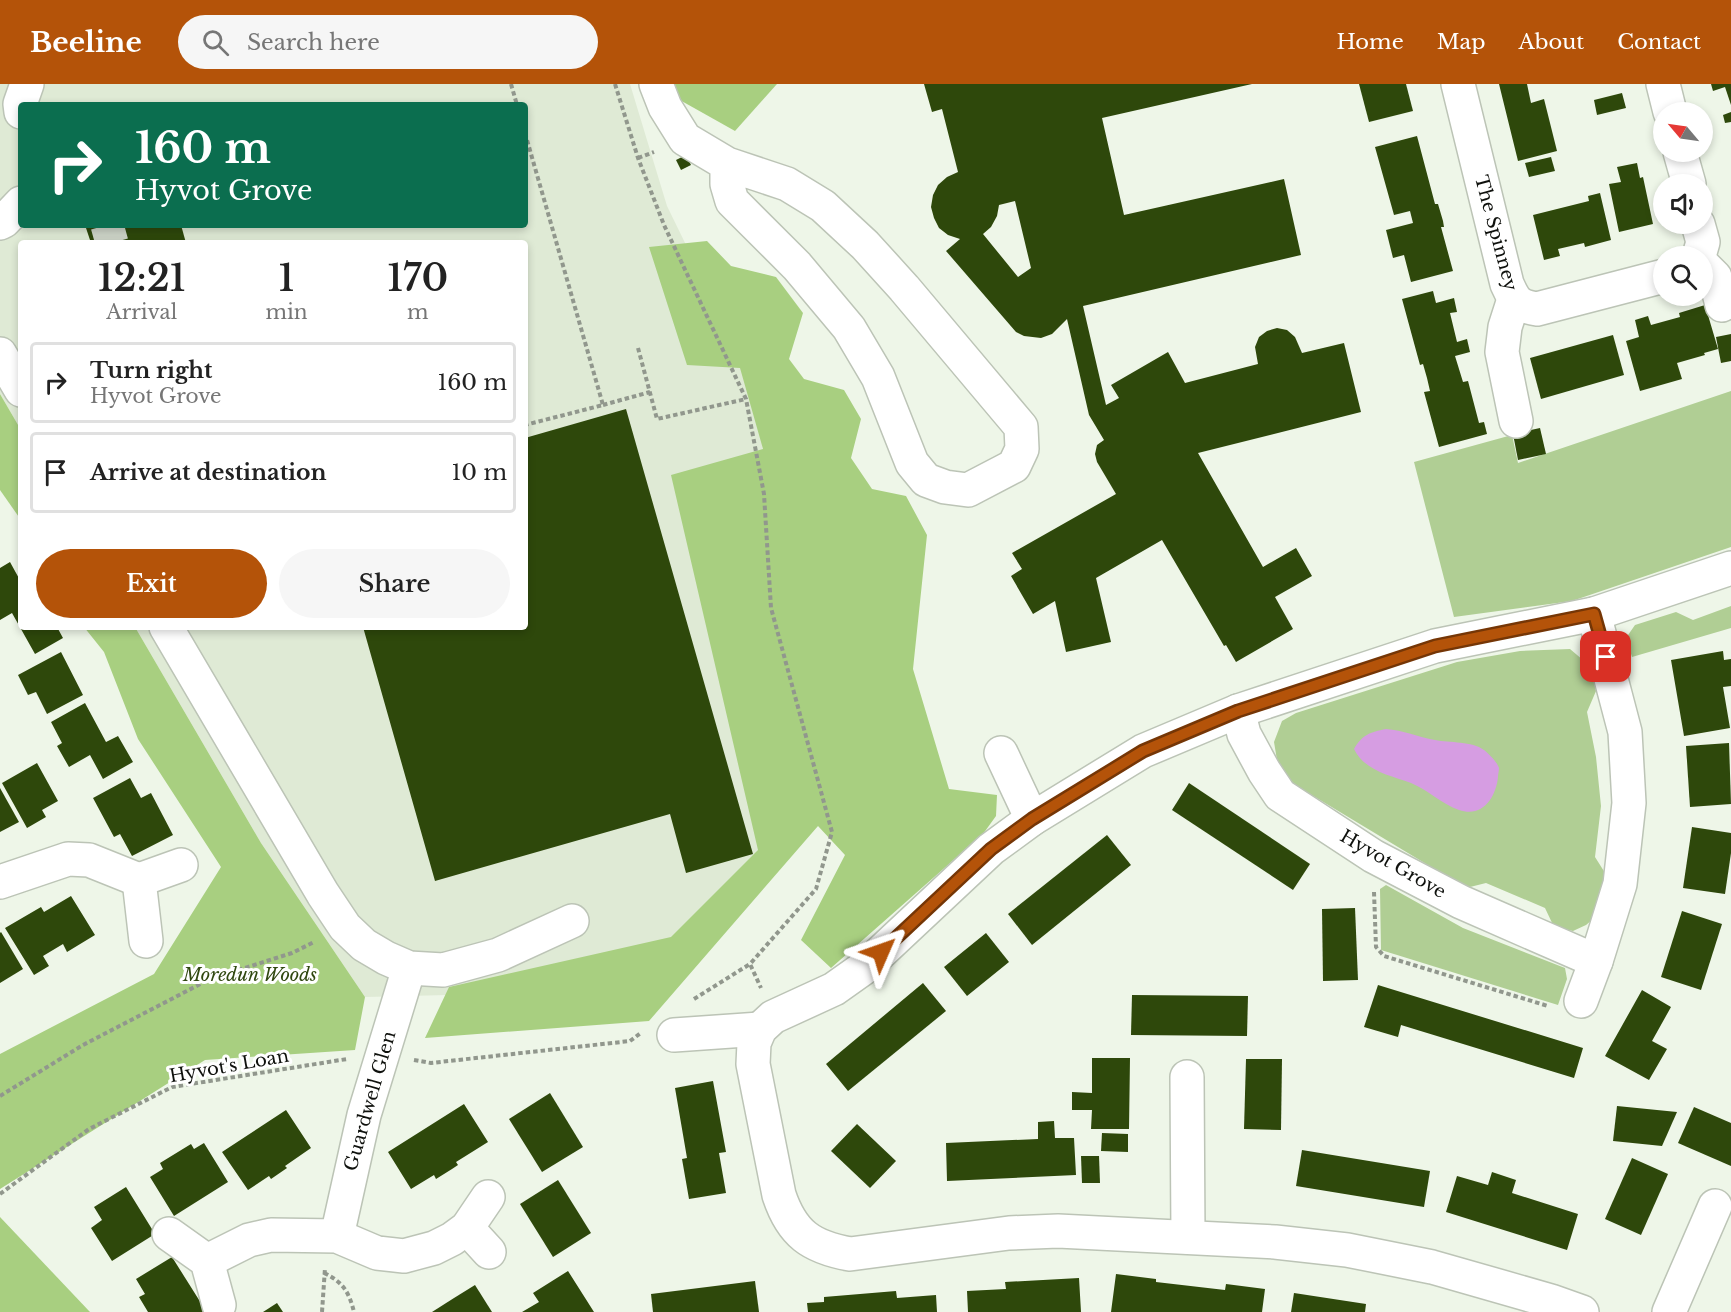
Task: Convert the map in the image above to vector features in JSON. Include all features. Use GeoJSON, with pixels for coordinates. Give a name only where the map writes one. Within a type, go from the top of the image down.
{"type":"FeatureCollection","features":[{"type":"Feature","properties":{"kind":"street"},"geometry":{"type":"LineString","coordinates":[[21,102],[27,84]]}},
{"type":"Feature","properties":{"kind":"street"},"geometry":{"type":"LineString","coordinates":[[656,84],[665,107],[685,139],[728,164],[787,184],[823,206],[904,288],[1021,427],[1022,448],[1014,466],[968,490],[945,487],[926,480],[912,463],[878,377],[849,328],[797,266],[732,201],[727,184],[728,164]]}},
{"type":"Feature","properties":{"kind":"street","name":"The Spinney"},"geometry":{"type":"LineString","coordinates":[[1458,84],[1507,285],[1514,299],[1524,307],[1537,309],[1653,279]]}},
{"type":"Feature","properties":{"kind":"street"},"geometry":{"type":"LineString","coordinates":[[1663,84],[1668,102]]}},
{"type":"Feature","properties":{"kind":"street"},"geometry":{"type":"LineString","coordinates":[[0,224],[18,206]]}},
{"type":"Feature","properties":{"kind":"street"},"geometry":{"type":"LineString","coordinates":[[1713,275],[1722,305]]}},
{"type":"Feature","properties":{"kind":"street"},"geometry":{"type":"LineString","coordinates":[[1514,299],[1505,327],[1502,352],[1516,421]]}},
{"type":"Feature","properties":{"kind":"street"},"geometry":{"type":"LineString","coordinates":[[662,1031],[766,1023],[834,989],[865,967],[991,849],[1032,819],[1143,751],[1238,711],[1435,646],[1594,614],[1731,568]]}},
{"type":"Feature","properties":{"kind":"street"},"geometry":{"type":"LineString","coordinates":[[1581,1001],[1596,962],[1620,884],[1629,803],[1625,732],[1594,614]]}},
{"type":"Feature","properties":{"kind":"street"},"geometry":{"type":"LineString","coordinates":[[168,630],[323,894],[345,927],[364,945],[409,968],[443,970],[498,955],[572,921]]}},
{"type":"Feature","properties":{"kind":"street","name":"Hyvot Grove"},"geometry":{"type":"LineString","coordinates":[[1238,711],[1244,734],[1280,795],[1373,856],[1461,902],[1596,962]]}},
{"type":"Feature","properties":{"kind":"street"},"geometry":{"type":"LineString","coordinates":[[1001,753],[1032,819]]}},
{"type":"Feature","properties":{"kind":"street"},"geometry":{"type":"LineString","coordinates":[[0,882],[68,859],[89,860],[140,880],[181,865]]}},
{"type":"Feature","properties":{"kind":"street"},"geometry":{"type":"LineString","coordinates":[[140,880],[146,941]]}},
{"type":"Feature","properties":{"kind":"street","name":"Guardwell Glen"},"geometry":{"type":"LineString","coordinates":[[337,1236],[362,1124],[409,968]]}},
{"type":"Feature","properties":{"kind":"street"},"geometry":{"type":"LineString","coordinates":[[766,1023],[754,1043],[753,1064],[779,1195],[786,1216],[802,1234],[825,1250],[850,1254],[1009,1233],[1048,1232],[1275,1242],[1347,1250],[1432,1267],[1582,1312]]}},
{"type":"Feature","properties":{"kind":"street"},"geometry":{"type":"LineString","coordinates":[[1188,1238],[1189,1077]]}},
{"type":"Feature","properties":{"kind":"street"},"geometry":{"type":"LineString","coordinates":[[207,1261],[249,1240],[271,1235],[337,1236],[377,1253],[404,1256],[434,1248],[452,1239],[467,1228],[488,1197]]}},
{"type":"Feature","properties":{"kind":"street"},"geometry":{"type":"LineString","coordinates":[[1669,1312],[1713,1206]]}},
{"type":"Feature","properties":{"kind":"street"},"geometry":{"type":"LineString","coordinates":[[467,1228],[489,1252]]}},
{"type":"Feature","properties":{"kind":"street"},"geometry":{"type":"LineString","coordinates":[[169,1234],[207,1261],[219,1305]]}},
{"type":"Feature","properties":{"kind":"path"},"geometry":{"type":"LineString","coordinates":[[511,84],[516,102]]}},
{"type":"Feature","properties":{"kind":"path"},"geometry":{"type":"LineString","coordinates":[[615,84],[638,158],[663,225],[746,399],[764,495],[771,608],[832,832],[816,889],[750,964],[690,1002]]}},
{"type":"Feature","properties":{"kind":"path"},"geometry":{"type":"LineString","coordinates":[[528,143],[603,405]]}},
{"type":"Feature","properties":{"kind":"path"},"geometry":{"type":"LineString","coordinates":[[638,348],[657,419],[746,399]]}},
{"type":"Feature","properties":{"kind":"path"},"geometry":{"type":"LineString","coordinates":[[528,424],[650,392]]}},
{"type":"Feature","properties":{"kind":"path"},"geometry":{"type":"LineString","coordinates":[[1373,856],[1376,947],[1384,956],[1557,1009],[1581,1001]]}},
{"type":"Feature","properties":{"kind":"path"},"geometry":{"type":"LineString","coordinates":[[0,1096],[83,1045],[210,979],[292,953],[345,927]]}},
{"type":"Feature","properties":{"kind":"path"},"geometry":{"type":"LineString","coordinates":[[750,964],[766,1023]]}},
{"type":"Feature","properties":{"kind":"path","name":"Hyvot's Loan"},"geometry":{"type":"LineString","coordinates":[[0,1194],[89,1129],[172,1087],[383,1054],[431,1063],[630,1041],[662,1031]]}},
{"type":"Feature","properties":{"kind":"path"},"geometry":{"type":"LineString","coordinates":[[322,1312],[324,1273],[337,1236]]}},
{"type":"Feature","properties":{"kind":"path"},"geometry":{"type":"LineString","coordinates":[[324,1273],[338,1280],[350,1298],[354,1312]]}},
{"type":"Feature","properties":{"kind":"shaded area"},"geometry":{"type":"Polygon","coordinates":[[[0,84],[630,84],[667,206],[753,382],[818,826],[612,991],[365,997],[261,843],[137,630],[528,630],[528,240],[18,240],[18,425],[0,394],[0,84]]]}},
{"type":"Feature","properties":{"kind":"shaded area"},"geometry":{"type":"Polygon","coordinates":[[[1386,729],[1435,740],[1467,744],[1484,750],[1499,768],[1497,784],[1487,804],[1475,811],[1459,810],[1417,786],[1386,775],[1364,762],[1354,749],[1360,740],[1375,731],[1386,729]]]}},
{"type":"Feature","properties":{"kind":"green space"},"geometry":{"type":"Polygon","coordinates":[[[674,84],[777,84],[735,131],[678,99],[674,84]]]}},
{"type":"Feature","properties":{"kind":"green space"},"geometry":{"type":"Polygon","coordinates":[[[707,241],[731,266],[776,277],[803,313],[789,359],[804,379],[844,390],[861,419],[851,458],[872,489],[906,496],[927,535],[913,669],[949,789],[997,795],[996,816],[983,834],[831,968],[801,940],[845,855],[818,826],[649,1021],[425,1038],[449,987],[671,937],[758,850],[671,475],[763,449],[740,368],[687,365],[649,247],[707,241]]]}},
{"type":"Feature","properties":{"kind":"green space"},"geometry":{"type":"Polygon","coordinates":[[[1731,391],[1731,547],[1572,601],[1454,617],[1414,462],[1512,435],[1518,463],[1731,391]]]}},
{"type":"Feature","properties":{"kind":"green space"},"geometry":{"type":"Polygon","coordinates":[[[0,394],[18,425],[18,516],[0,490],[0,394]]]}},
{"type":"Feature","properties":{"kind":"green space"},"geometry":{"type":"Polygon","coordinates":[[[1731,606],[1731,628],[1632,657],[1626,638],[1635,625],[1676,612],[1693,620],[1731,606]]]}},
{"type":"Feature","properties":{"kind":"green space","name":"Moredun Woods"},"geometry":{"type":"Polygon","coordinates":[[[86,630],[137,630],[261,843],[365,997],[355,1050],[205,1060],[0,1189],[0,1054],[154,974],[221,867],[138,739],[104,652],[86,630]]]}},
{"type":"Feature","properties":{"kind":"green space"},"geometry":{"type":"Polygon","coordinates":[[[1570,649],[1590,666],[1596,691],[1587,712],[1596,757],[1601,806],[1595,857],[1607,876],[1598,915],[1586,925],[1573,931],[1554,927],[1545,908],[1486,883],[1466,888],[1315,797],[1291,786],[1278,766],[1274,742],[1282,721],[1296,713],[1457,662],[1520,651],[1570,649]]]}},
{"type":"Feature","properties":{"kind":"green space"},"geometry":{"type":"Polygon","coordinates":[[[1386,885],[1463,928],[1565,968],[1567,979],[1558,1005],[1381,950],[1380,889],[1386,885]]]}},
{"type":"Feature","properties":{"kind":"green space"},"geometry":{"type":"Polygon","coordinates":[[[0,1217],[90,1312],[0,1312],[0,1217]]]}},
{"type":"Feature","properties":{"kind":"building"},"geometry":{"type":"Polygon","coordinates":[[[924,84],[1252,84],[1102,118],[1124,215],[1284,179],[1301,255],[1083,306],[1106,405],[1119,398],[1111,385],[1168,352],[1185,383],[1258,364],[1255,347],[1259,337],[1277,328],[1287,330],[1295,337],[1302,353],[1344,343],[1361,412],[1198,453],[1263,567],[1296,548],[1312,576],[1275,597],[1293,629],[1236,662],[1226,645],[1224,646],[1162,540],[1096,578],[1111,642],[1066,652],[1055,601],[1033,614],[1011,576],[1022,569],[1012,553],[1116,494],[1097,462],[1095,454],[1097,445],[1104,440],[1089,415],[1067,319],[1052,334],[1041,338],[1024,336],[1016,332],[946,251],[960,239],[948,235],[939,228],[931,207],[938,185],[947,177],[958,172],[942,109],[932,112],[924,84]],[[1015,201],[999,205],[997,216],[991,227],[983,234],[1018,277],[1031,268],[1015,201]]]}},
{"type":"Feature","properties":{"kind":"building"},"geometry":{"type":"Polygon","coordinates":[[[1359,84],[1406,84],[1413,111],[1369,122],[1359,84]]]}},
{"type":"Feature","properties":{"kind":"building"},"geometry":{"type":"Polygon","coordinates":[[[1499,84],[1527,84],[1531,103],[1544,99],[1557,151],[1518,161],[1499,84]]]}},
{"type":"Feature","properties":{"kind":"building"},"geometry":{"type":"Polygon","coordinates":[[[1711,84],[1731,84],[1731,105],[1725,87],[1713,91],[1711,84]]]}},
{"type":"Feature","properties":{"kind":"building"},"geometry":{"type":"Polygon","coordinates":[[[1622,93],[1626,108],[1597,115],[1594,100],[1622,93]]]}},
{"type":"Feature","properties":{"kind":"building"},"geometry":{"type":"Polygon","coordinates":[[[1731,112],[1731,122],[1725,123],[1723,115],[1731,112]]]}},
{"type":"Feature","properties":{"kind":"building"},"geometry":{"type":"Polygon","coordinates":[[[1417,136],[1435,204],[1438,204],[1443,221],[1444,227],[1441,227],[1453,271],[1411,282],[1404,255],[1393,258],[1386,230],[1413,223],[1410,211],[1394,215],[1375,147],[1417,136]]]}},
{"type":"Feature","properties":{"kind":"building"},"geometry":{"type":"Polygon","coordinates":[[[686,155],[691,165],[681,170],[676,160],[686,155]]]}},
{"type":"Feature","properties":{"kind":"building"},"geometry":{"type":"Polygon","coordinates":[[[1551,157],[1555,171],[1529,177],[1525,163],[1551,157]]]}},
{"type":"Feature","properties":{"kind":"building"},"geometry":{"type":"Polygon","coordinates":[[[1637,163],[1640,178],[1643,177],[1653,224],[1619,232],[1609,184],[1621,182],[1617,167],[1637,163]]]}},
{"type":"Feature","properties":{"kind":"building"},"geometry":{"type":"Polygon","coordinates":[[[1600,193],[1611,240],[1585,247],[1584,243],[1558,249],[1560,256],[1544,260],[1533,215],[1589,201],[1588,196],[1600,193]]]}},
{"type":"Feature","properties":{"kind":"building"},"geometry":{"type":"Polygon","coordinates":[[[86,228],[182,228],[185,240],[90,240],[86,228]]]}},
{"type":"Feature","properties":{"kind":"building"},"geometry":{"type":"Polygon","coordinates":[[[1433,291],[1436,303],[1454,298],[1457,312],[1450,313],[1457,342],[1467,339],[1470,352],[1455,356],[1463,382],[1468,381],[1479,423],[1484,422],[1487,434],[1439,447],[1424,392],[1430,391],[1427,378],[1423,364],[1420,365],[1402,299],[1433,291]]]}},
{"type":"Feature","properties":{"kind":"building"},"geometry":{"type":"Polygon","coordinates":[[[1705,306],[1718,349],[1677,363],[1682,379],[1640,391],[1626,341],[1639,337],[1635,320],[1648,316],[1651,325],[1680,317],[1679,313],[1705,306]]]}},
{"type":"Feature","properties":{"kind":"building"},"geometry":{"type":"Polygon","coordinates":[[[1731,334],[1731,361],[1721,363],[1716,337],[1731,334]]]}},
{"type":"Feature","properties":{"kind":"building"},"geometry":{"type":"Polygon","coordinates":[[[1613,335],[1624,375],[1541,399],[1530,358],[1613,335]]]}},
{"type":"Feature","properties":{"kind":"building"},"geometry":{"type":"Polygon","coordinates":[[[626,409],[753,854],[686,873],[670,814],[435,881],[364,630],[528,630],[528,437],[626,409]]]}},
{"type":"Feature","properties":{"kind":"building"},"geometry":{"type":"Polygon","coordinates":[[[1540,428],[1546,454],[1518,460],[1513,434],[1540,428]]]}},
{"type":"Feature","properties":{"kind":"building"},"geometry":{"type":"Polygon","coordinates":[[[10,562],[18,577],[18,624],[12,613],[0,620],[0,568],[10,562]]]}},
{"type":"Feature","properties":{"kind":"building"},"geometry":{"type":"Polygon","coordinates":[[[22,630],[59,630],[63,638],[35,654],[22,630]]]}},
{"type":"Feature","properties":{"kind":"building"},"geometry":{"type":"Polygon","coordinates":[[[1723,651],[1724,660],[1731,659],[1731,686],[1723,687],[1730,728],[1684,736],[1671,660],[1723,651]]]}},
{"type":"Feature","properties":{"kind":"building"},"geometry":{"type":"Polygon","coordinates":[[[61,652],[83,695],[47,714],[36,692],[28,695],[18,675],[61,652]]]}},
{"type":"Feature","properties":{"kind":"building"},"geometry":{"type":"Polygon","coordinates":[[[85,703],[106,742],[118,736],[133,762],[103,779],[90,755],[69,767],[57,746],[62,743],[51,722],[85,703]]]}},
{"type":"Feature","properties":{"kind":"building"},"geometry":{"type":"Polygon","coordinates":[[[1729,743],[1731,804],[1690,807],[1686,746],[1729,743]]]}},
{"type":"Feature","properties":{"kind":"building"},"geometry":{"type":"Polygon","coordinates":[[[37,763],[58,801],[42,810],[46,817],[27,828],[2,783],[37,763]]]}},
{"type":"Feature","properties":{"kind":"building"},"geometry":{"type":"Polygon","coordinates":[[[130,778],[141,798],[151,793],[173,835],[132,856],[120,834],[114,837],[93,798],[130,778]]]}},
{"type":"Feature","properties":{"kind":"building"},"geometry":{"type":"Polygon","coordinates":[[[1189,783],[1310,864],[1293,890],[1172,810],[1189,783]]]}},
{"type":"Feature","properties":{"kind":"building"},"geometry":{"type":"Polygon","coordinates":[[[0,788],[19,822],[0,832],[0,788]]]}},
{"type":"Feature","properties":{"kind":"building"},"geometry":{"type":"Polygon","coordinates":[[[1692,827],[1731,833],[1731,853],[1725,894],[1683,888],[1692,827]]]}},
{"type":"Feature","properties":{"kind":"building"},"geometry":{"type":"Polygon","coordinates":[[[1107,835],[1131,865],[1032,945],[1008,914],[1107,835]]]}},
{"type":"Feature","properties":{"kind":"building"},"geometry":{"type":"Polygon","coordinates":[[[71,896],[95,935],[67,952],[63,944],[43,956],[49,966],[34,975],[5,928],[41,907],[44,912],[71,896]]]}},
{"type":"Feature","properties":{"kind":"building"},"geometry":{"type":"Polygon","coordinates":[[[1355,908],[1358,980],[1323,981],[1322,909],[1355,908]]]}},
{"type":"Feature","properties":{"kind":"building"},"geometry":{"type":"Polygon","coordinates":[[[1682,911],[1722,924],[1701,990],[1661,977],[1682,911]]]}},
{"type":"Feature","properties":{"kind":"building"},"geometry":{"type":"Polygon","coordinates":[[[0,933],[23,969],[0,983],[0,933]]]}},
{"type":"Feature","properties":{"kind":"building"},"geometry":{"type":"Polygon","coordinates":[[[986,933],[1009,962],[967,996],[944,967],[986,933]]]}},
{"type":"Feature","properties":{"kind":"building"},"geometry":{"type":"Polygon","coordinates":[[[923,983],[946,1011],[848,1091],[826,1064],[923,983]]]}},
{"type":"Feature","properties":{"kind":"building"},"geometry":{"type":"Polygon","coordinates":[[[1378,985],[1583,1048],[1574,1078],[1401,1025],[1398,1037],[1364,1027],[1378,985]]]}},
{"type":"Feature","properties":{"kind":"building"},"geometry":{"type":"Polygon","coordinates":[[[1642,990],[1671,1007],[1652,1041],[1667,1049],[1649,1080],[1605,1056],[1642,990]]]}},
{"type":"Feature","properties":{"kind":"building"},"geometry":{"type":"Polygon","coordinates":[[[1132,995],[1248,996],[1247,1036],[1131,1035],[1132,995]]]}},
{"type":"Feature","properties":{"kind":"building"},"geometry":{"type":"Polygon","coordinates":[[[1092,1058],[1130,1058],[1129,1129],[1091,1129],[1092,1110],[1072,1110],[1072,1092],[1092,1093],[1092,1058]]]}},
{"type":"Feature","properties":{"kind":"building"},"geometry":{"type":"Polygon","coordinates":[[[1246,1059],[1282,1059],[1281,1130],[1244,1129],[1246,1059]]]}},
{"type":"Feature","properties":{"kind":"building"},"geometry":{"type":"Polygon","coordinates":[[[713,1081],[726,1152],[719,1153],[726,1193],[689,1199],[682,1159],[687,1158],[675,1088],[713,1081]]]}},
{"type":"Feature","properties":{"kind":"building"},"geometry":{"type":"Polygon","coordinates":[[[550,1093],[583,1147],[542,1172],[509,1119],[550,1093]]]}},
{"type":"Feature","properties":{"kind":"building"},"geometry":{"type":"Polygon","coordinates":[[[464,1104],[488,1142],[456,1162],[458,1165],[436,1179],[434,1175],[411,1189],[388,1152],[464,1104]]]}},
{"type":"Feature","properties":{"kind":"building"},"geometry":{"type":"Polygon","coordinates":[[[1617,1106],[1677,1112],[1662,1146],[1613,1141],[1617,1106]]]}},
{"type":"Feature","properties":{"kind":"building"},"geometry":{"type":"Polygon","coordinates":[[[1694,1107],[1731,1123],[1731,1166],[1678,1143],[1694,1107]]]}},
{"type":"Feature","properties":{"kind":"building"},"geometry":{"type":"Polygon","coordinates":[[[286,1110],[311,1148],[271,1179],[269,1176],[248,1190],[222,1152],[286,1110]]]}},
{"type":"Feature","properties":{"kind":"building"},"geometry":{"type":"Polygon","coordinates":[[[1054,1121],[1055,1138],[1074,1138],[1076,1175],[947,1181],[946,1143],[1038,1139],[1038,1122],[1054,1121]]]}},
{"type":"Feature","properties":{"kind":"building"},"geometry":{"type":"Polygon","coordinates":[[[857,1124],[896,1161],[870,1188],[831,1151],[857,1124]]]}},
{"type":"Feature","properties":{"kind":"building"},"geometry":{"type":"Polygon","coordinates":[[[1102,1133],[1128,1134],[1128,1152],[1101,1151],[1102,1133]]]}},
{"type":"Feature","properties":{"kind":"building"},"geometry":{"type":"Polygon","coordinates":[[[204,1143],[228,1182],[174,1216],[150,1177],[163,1169],[160,1163],[191,1144],[194,1149],[204,1143]]]}},
{"type":"Feature","properties":{"kind":"building"},"geometry":{"type":"Polygon","coordinates":[[[1302,1150],[1430,1171],[1424,1207],[1296,1186],[1302,1150]]]}},
{"type":"Feature","properties":{"kind":"building"},"geometry":{"type":"Polygon","coordinates":[[[1081,1156],[1099,1156],[1100,1183],[1082,1183],[1081,1156]]]}},
{"type":"Feature","properties":{"kind":"building"},"geometry":{"type":"Polygon","coordinates":[[[1632,1158],[1668,1174],[1641,1235],[1605,1219],[1632,1158]]]}},
{"type":"Feature","properties":{"kind":"building"},"geometry":{"type":"Polygon","coordinates":[[[1492,1172],[1516,1180],[1512,1193],[1578,1214],[1567,1250],[1446,1212],[1457,1176],[1488,1185],[1492,1172]]]}},
{"type":"Feature","properties":{"kind":"building"},"geometry":{"type":"Polygon","coordinates":[[[558,1180],[591,1233],[553,1257],[520,1204],[558,1180]]]}},
{"type":"Feature","properties":{"kind":"building"},"geometry":{"type":"Polygon","coordinates":[[[126,1187],[155,1234],[112,1261],[91,1228],[102,1220],[94,1207],[126,1187]]]}},
{"type":"Feature","properties":{"kind":"building"},"geometry":{"type":"Polygon","coordinates":[[[172,1257],[206,1311],[148,1312],[139,1297],[145,1294],[136,1279],[172,1257]]]}},
{"type":"Feature","properties":{"kind":"building"},"geometry":{"type":"Polygon","coordinates":[[[568,1271],[594,1312],[522,1312],[539,1302],[533,1293],[568,1271]]]}},
{"type":"Feature","properties":{"kind":"building"},"geometry":{"type":"Polygon","coordinates":[[[1116,1274],[1156,1279],[1156,1282],[1225,1290],[1226,1284],[1265,1289],[1262,1312],[1111,1312],[1116,1274]]]}},
{"type":"Feature","properties":{"kind":"building"},"geometry":{"type":"Polygon","coordinates":[[[1079,1278],[1081,1312],[968,1312],[967,1291],[1006,1289],[1005,1282],[1079,1278]]]}},
{"type":"Feature","properties":{"kind":"building"},"geometry":{"type":"Polygon","coordinates":[[[755,1281],[759,1312],[653,1312],[651,1294],[755,1281]]]}},
{"type":"Feature","properties":{"kind":"building"},"geometry":{"type":"Polygon","coordinates":[[[475,1285],[492,1312],[432,1312],[454,1298],[475,1285]]]}},
{"type":"Feature","properties":{"kind":"building"},"geometry":{"type":"Polygon","coordinates":[[[896,1291],[897,1298],[936,1295],[937,1312],[808,1312],[807,1303],[824,1302],[824,1297],[896,1291]]]}},
{"type":"Feature","properties":{"kind":"building"},"geometry":{"type":"Polygon","coordinates":[[[1294,1293],[1366,1304],[1365,1312],[1291,1312],[1294,1293]]]}},
{"type":"Feature","properties":{"kind":"building"},"geometry":{"type":"Polygon","coordinates":[[[277,1303],[283,1312],[263,1312],[277,1303]]]}},
{"type":"Feature","properties":{"kind":"tunnel"},"geometry":{"type":"LineString","coordinates":[[108,228],[111,240]]}},
{"type":"Feature","properties":{"kind":"route"},"geometry":{"type":"LineString","coordinates":[[881,952],[991,849],[1032,819],[1143,751],[1238,711],[1435,646],[1594,614],[1606,657]]}}]}
